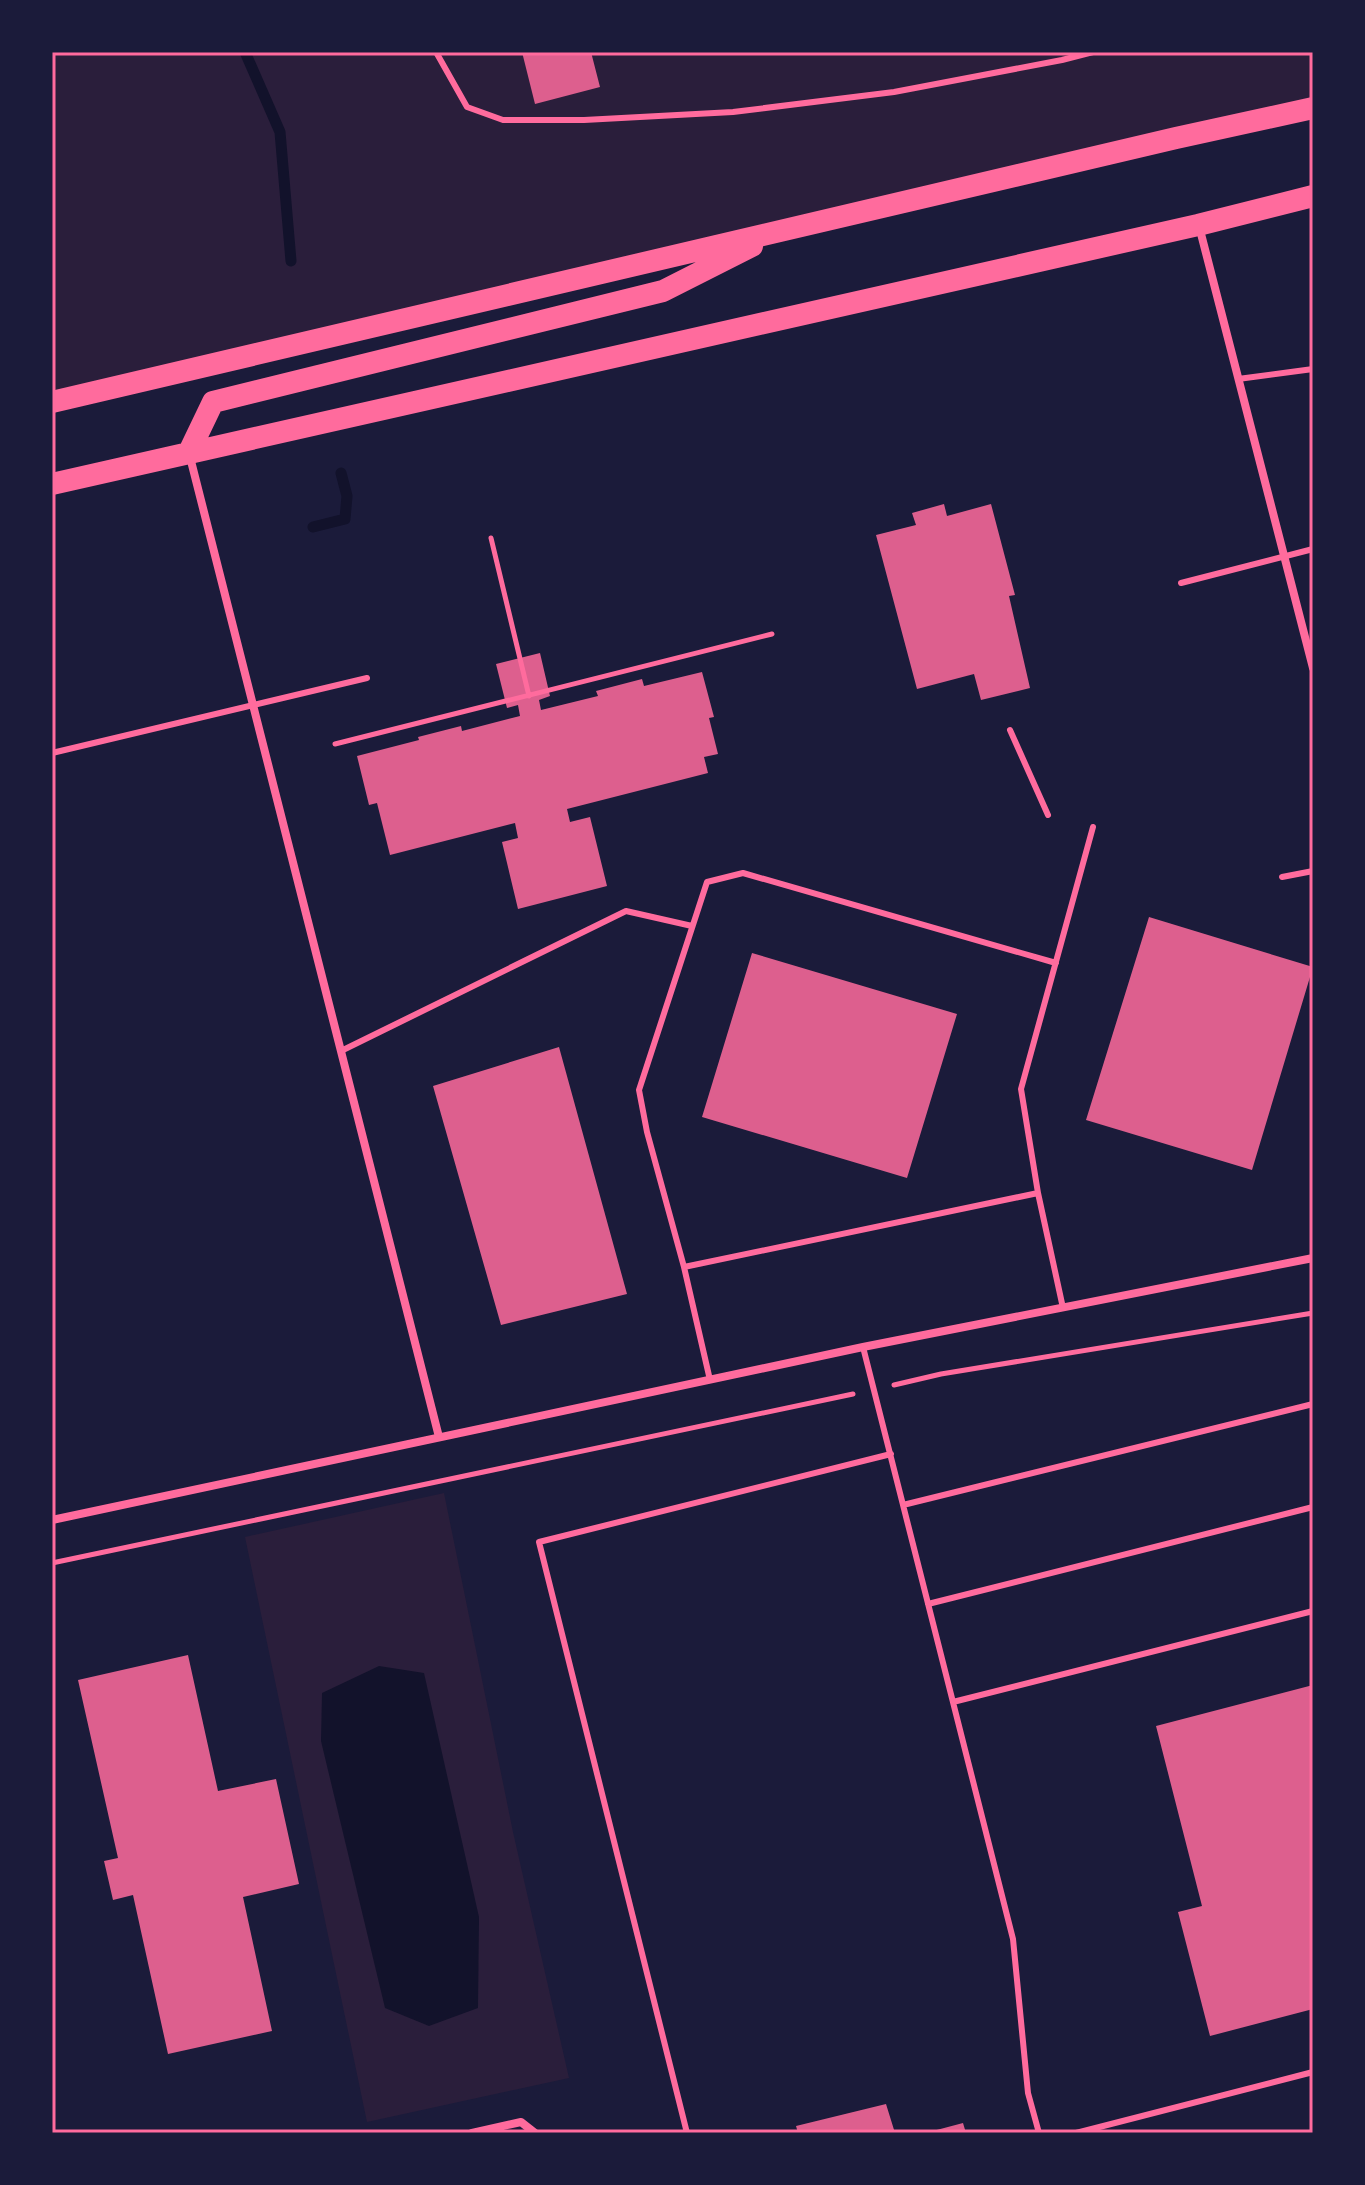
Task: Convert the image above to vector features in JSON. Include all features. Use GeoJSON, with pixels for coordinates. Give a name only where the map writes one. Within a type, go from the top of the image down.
{"type":"FeatureCollection","features":[{"type":"Feature","properties":{"kind":"highway"},"geometry":{"type":"LineString","coordinates":[[52,402],[1313,108]]}},
{"type":"Feature","properties":{"kind":"highway"},"geometry":{"type":"LineString","coordinates":[[52,484],[1198,225],[1313,196]]}},
{"type":"Feature","properties":{"kind":"highway"},"geometry":{"type":"LineString","coordinates":[[189,452],[213,402],[663,291],[785,230]]}},
{"type":"Feature","properties":{"kind":"street"},"geometry":{"type":"LineString","coordinates":[[1198,225],[1313,668]]}},
{"type":"Feature","properties":{"kind":"street"},"geometry":{"type":"LineString","coordinates":[[189,452],[439,1437]]}},
{"type":"Feature","properties":{"kind":"street"},"geometry":{"type":"LineString","coordinates":[[52,1520],[863,1347],[1313,1258]]}},
{"type":"Feature","properties":{"kind":"street"},"geometry":{"type":"LineString","coordinates":[[472,2133],[521,2122],[535,2133]]}},
{"type":"Feature","properties":{"kind":"lane"},"geometry":{"type":"LineString","coordinates":[[436,52],[467,107],[503,120],[584,120],[733,112],[894,92],[1093,52]]}},
{"type":"Feature","properties":{"kind":"lane"},"geometry":{"type":"LineString","coordinates":[[1238,379],[1313,369]]}},
{"type":"Feature","properties":{"kind":"lane"},"geometry":{"type":"LineString","coordinates":[[1181,583],[1313,549]]}},
{"type":"Feature","properties":{"kind":"lane"},"geometry":{"type":"LineString","coordinates":[[52,753],[367,678]]}},
{"type":"Feature","properties":{"kind":"lane"},"geometry":{"type":"LineString","coordinates":[[1010,730],[1048,815]]}},
{"type":"Feature","properties":{"kind":"lane"},"geometry":{"type":"LineString","coordinates":[[1063,1308],[1038,1193],[1021,1089],[1093,827]]}},
{"type":"Feature","properties":{"kind":"lane"},"geometry":{"type":"LineString","coordinates":[[1282,877],[1313,871]]}},
{"type":"Feature","properties":{"kind":"lane"},"geometry":{"type":"LineString","coordinates":[[710,1380],[639,1090],[707,882],[743,873],[1056,963]]}},
{"type":"Feature","properties":{"kind":"lane"},"geometry":{"type":"LineString","coordinates":[[341,1051],[626,911],[692,926]]}},
{"type":"Feature","properties":{"kind":"lane"},"geometry":{"type":"LineString","coordinates":[[684,1267],[1038,1193]]}},
{"type":"Feature","properties":{"kind":"lane"},"geometry":{"type":"LineString","coordinates":[[863,1347],[1013,1939],[1028,2093],[1039,2133]]}},
{"type":"Feature","properties":{"kind":"lane"},"geometry":{"type":"LineString","coordinates":[[903,1505],[1313,1404]]}},
{"type":"Feature","properties":{"kind":"lane"},"geometry":{"type":"LineString","coordinates":[[687,2133],[539,1542],[891,1454]]}},
{"type":"Feature","properties":{"kind":"lane"},"geometry":{"type":"LineString","coordinates":[[928,1604],[1313,1507]]}},
{"type":"Feature","properties":{"kind":"lane"},"geometry":{"type":"LineString","coordinates":[[953,1702],[1313,1611]]}},
{"type":"Feature","properties":{"kind":"lane"},"geometry":{"type":"LineString","coordinates":[[1076,2133],[1313,2072]]}},
{"type":"Feature","properties":{"kind":"path"},"geometry":{"type":"LineString","coordinates":[[491,538],[529,696]]}},
{"type":"Feature","properties":{"kind":"path"},"geometry":{"type":"LineString","coordinates":[[335,744],[772,634]]}},
{"type":"Feature","properties":{"kind":"path"},"geometry":{"type":"LineString","coordinates":[[52,1563],[941,1374],[1313,1313]]}},
{"type":"Feature","properties":{"kind":"shaded area"},"geometry":{"type":"Polygon","coordinates":[[[52,52],[1313,52],[1313,108],[52,402],[52,52]]]}},
{"type":"Feature","properties":{"kind":"shaded area"},"geometry":{"type":"Polygon","coordinates":[[[444,1493],[513,1832],[569,2078],[367,2122],[245,1537],[444,1493]]]}},
{"type":"Feature","properties":{"kind":"shaded area"},"geometry":{"type":"Polygon","coordinates":[[[379,1666],[424,1673],[479,1917],[478,2008],[429,2026],[385,2008],[321,1741],[322,1693],[379,1666]]]}},
{"type":"Feature","properties":{"kind":"building"},"geometry":{"type":"Polygon","coordinates":[[[522,52],[591,52],[600,87],[535,104],[522,52]]]}},
{"type":"Feature","properties":{"kind":"building"},"geometry":{"type":"Polygon","coordinates":[[[944,504],[947,516],[991,504],[1015,595],[1009,596],[1030,688],[981,700],[974,674],[917,689],[876,535],[916,525],[912,513],[944,504]]]}},
{"type":"Feature","properties":{"kind":"building"},"geometry":{"type":"Polygon","coordinates":[[[540,653],[550,696],[539,700],[541,710],[598,696],[596,691],[642,679],[644,686],[702,672],[714,717],[709,718],[718,754],[704,757],[708,773],[567,809],[570,822],[590,817],[607,886],[518,909],[502,842],[518,838],[515,823],[390,855],[377,803],[369,805],[357,756],[461,726],[462,731],[520,716],[518,705],[507,708],[496,664],[540,653]]]}},
{"type":"Feature","properties":{"kind":"building"},"geometry":{"type":"Polygon","coordinates":[[[1149,917],[1313,967],[1252,1170],[1086,1120],[1149,917]]]}},
{"type":"Feature","properties":{"kind":"building"},"geometry":{"type":"Polygon","coordinates":[[[752,953],[957,1014],[907,1178],[702,1117],[752,953]]]}},
{"type":"Feature","properties":{"kind":"building"},"geometry":{"type":"Polygon","coordinates":[[[559,1047],[627,1294],[501,1325],[433,1086],[559,1047]]]}},
{"type":"Feature","properties":{"kind":"building"},"geometry":{"type":"Polygon","coordinates":[[[188,1655],[218,1791],[276,1779],[299,1884],[243,1897],[272,2031],[168,2054],[133,1895],[113,1900],[104,1861],[118,1858],[78,1680],[188,1655]]]}},
{"type":"Feature","properties":{"kind":"building"},"geometry":{"type":"Polygon","coordinates":[[[1313,1685],[1313,2009],[1210,2036],[1178,1912],[1202,1906],[1156,1726],[1313,1685]]]}},
{"type":"Feature","properties":{"kind":"building"},"geometry":{"type":"Polygon","coordinates":[[[886,2104],[895,2133],[798,2133],[796,2126],[886,2104]]]}},
{"type":"Feature","properties":{"kind":"building"},"geometry":{"type":"Polygon","coordinates":[[[963,2123],[966,2133],[929,2133],[929,2132],[963,2123]]]}},
{"type":"Feature","properties":{"kind":"waterway"},"geometry":{"type":"LineString","coordinates":[[245,52],[280,132],[291,261]]}},
{"type":"Feature","properties":{"kind":"waterway"},"geometry":{"type":"LineString","coordinates":[[313,527],[345,519],[347,496],[341,473]]}}]}
